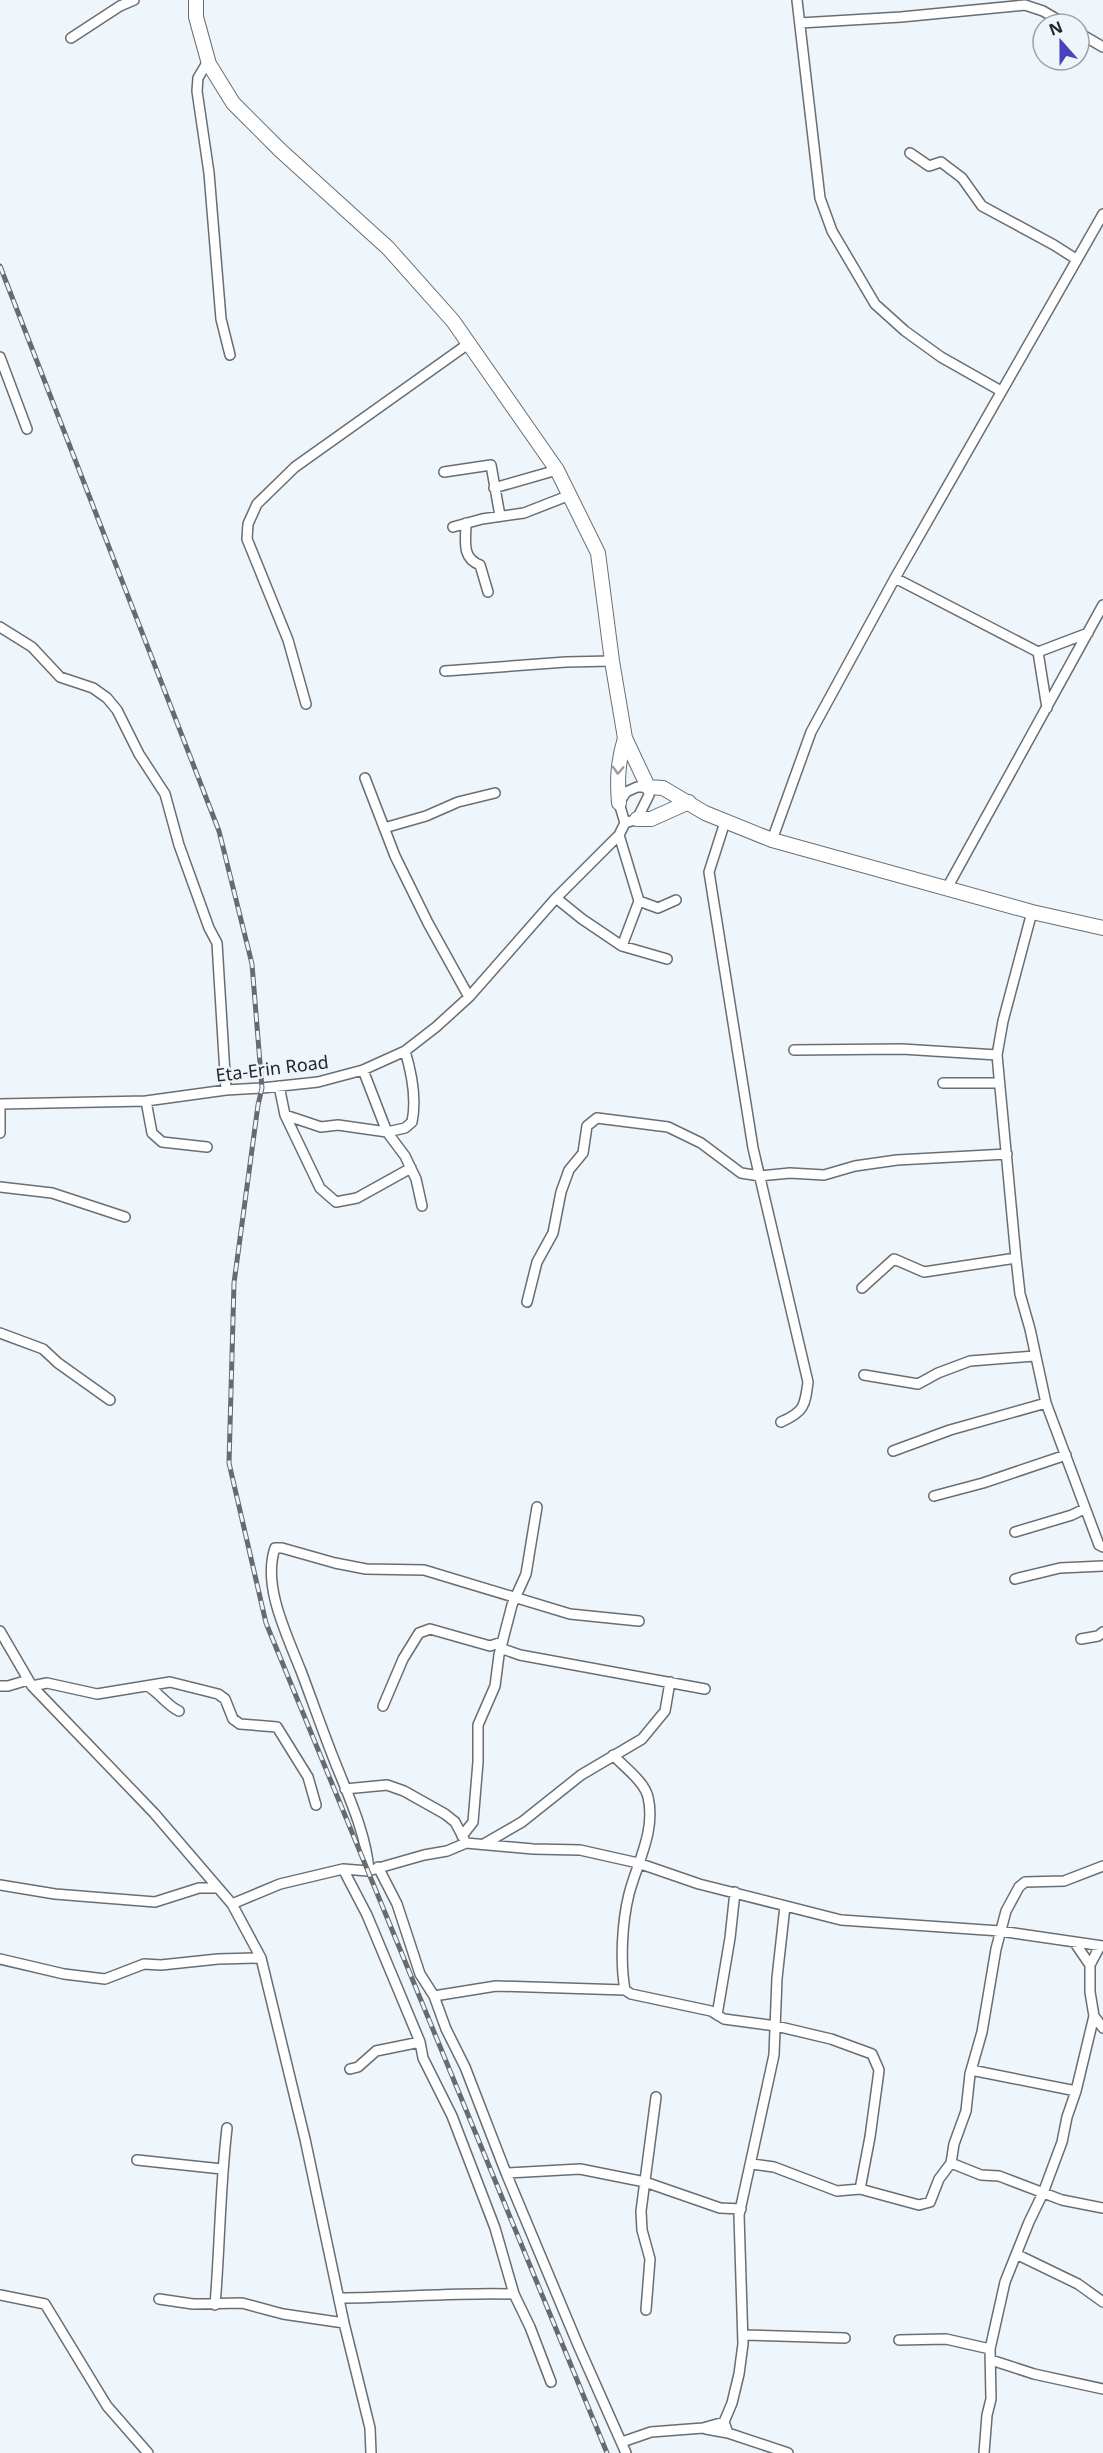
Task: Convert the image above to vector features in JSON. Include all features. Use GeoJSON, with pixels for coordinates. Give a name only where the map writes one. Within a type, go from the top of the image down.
{"type":"FeatureCollection","features":[{"type":"Feature","properties":{"kind":"street"},"geometry":{"type":"LineString","coordinates":[[71,38],[120,6],[134,0]]}},
{"type":"Feature","properties":{"kind":"street"},"geometry":{"type":"LineString","coordinates":[[196,0],[195,17],[208,61],[233,103],[280,150],[388,248],[453,321],[557,470],[598,553],[625,738],[648,787]]}},
{"type":"Feature","properties":{"kind":"street"},"geometry":{"type":"LineString","coordinates":[[797,0],[820,198],[832,231],[874,304],[905,331],[941,357],[1001,391]]}},
{"type":"Feature","properties":{"kind":"street"},"geometry":{"type":"LineString","coordinates":[[800,23],[901,17],[1025,5],[1046,12]]}},
{"type":"Feature","properties":{"kind":"street"},"geometry":{"type":"LineString","coordinates":[[208,61],[198,78],[197,91],[209,173],[221,319],[230,355]]}},
{"type":"Feature","properties":{"kind":"street"},"geometry":{"type":"LineString","coordinates":[[910,153],[929,166],[941,162],[962,178],[982,206],[1076,259]]}},
{"type":"Feature","properties":{"kind":"street"},"geometry":{"type":"LineString","coordinates":[[771,840],[811,732],[895,578],[1103,214]]}},
{"type":"Feature","properties":{"kind":"street"},"geometry":{"type":"LineString","coordinates":[[306,704],[288,640],[247,539],[248,524],[257,504],[296,467],[468,344]]}},
{"type":"Feature","properties":{"kind":"street"},"geometry":{"type":"LineString","coordinates":[[0,357],[27,429]]}},
{"type":"Feature","properties":{"kind":"street"},"geometry":{"type":"LineString","coordinates":[[444,472],[491,465],[500,516]]}},
{"type":"Feature","properties":{"kind":"street"},"geometry":{"type":"LineString","coordinates":[[494,488],[557,470]]}},
{"type":"Feature","properties":{"kind":"street"},"geometry":{"type":"LineString","coordinates":[[453,527],[524,513],[570,495]]}},
{"type":"Feature","properties":{"kind":"street"},"geometry":{"type":"LineString","coordinates":[[466,523],[465,550],[472,562],[480,565],[488,592]]}},
{"type":"Feature","properties":{"kind":"street"},"geometry":{"type":"LineString","coordinates":[[895,578],[1038,652],[1088,633]]}},
{"type":"Feature","properties":{"kind":"street"},"geometry":{"type":"LineString","coordinates":[[947,888],[1103,604]]}},
{"type":"Feature","properties":{"kind":"street"},"geometry":{"type":"LineString","coordinates":[[0,627],[32,647],[60,677],[93,688],[107,698],[117,710],[139,753],[165,794],[179,846],[208,928],[217,943],[226,1090]]}},
{"type":"Feature","properties":{"kind":"street"},"geometry":{"type":"LineString","coordinates":[[1038,652],[1047,708]]}},
{"type":"Feature","properties":{"kind":"street"},"geometry":{"type":"LineString","coordinates":[[445,671],[612,661]]}},
{"type":"Feature","properties":{"kind":"street"},"geometry":{"type":"LineString","coordinates":[[625,738],[617,776],[620,803],[631,821],[651,819],[689,802]]}},
{"type":"Feature","properties":{"kind":"street"},"geometry":{"type":"LineString","coordinates":[[365,778],[384,828],[428,924],[469,997]]}},
{"type":"Feature","properties":{"kind":"street","name":"Eta-Erin Road"},"geometry":{"type":"LineString","coordinates":[[0,1104],[146,1101],[226,1090],[318,1082],[363,1070],[405,1051],[469,997],[556,898],[619,835],[649,795],[648,787]]}},
{"type":"Feature","properties":{"kind":"street"},"geometry":{"type":"LineString","coordinates":[[620,803],[631,788],[663,788],[705,813],[771,840],[1032,912],[1103,928]]}},
{"type":"Feature","properties":{"kind":"street"},"geometry":{"type":"LineString","coordinates":[[384,828],[426,816],[458,802],[495,794]]}},
{"type":"Feature","properties":{"kind":"street"},"geometry":{"type":"LineString","coordinates":[[725,822],[709,872],[753,1148],[808,1382],[805,1405],[795,1416],[781,1422]]}},
{"type":"Feature","properties":{"kind":"street"},"geometry":{"type":"LineString","coordinates":[[619,835],[639,900],[622,946]]}},
{"type":"Feature","properties":{"kind":"street"},"geometry":{"type":"LineString","coordinates":[[556,898],[622,946],[667,959]]}},
{"type":"Feature","properties":{"kind":"street"},"geometry":{"type":"LineString","coordinates":[[639,900],[658,908],[676,900]]}},
{"type":"Feature","properties":{"kind":"street"},"geometry":{"type":"LineString","coordinates":[[1032,912],[1003,1021],[997,1055],[1020,1294],[1046,1403],[1084,1509],[1099,1545],[1103,1547]]}},
{"type":"Feature","properties":{"kind":"street"},"geometry":{"type":"LineString","coordinates":[[794,1050],[902,1048],[997,1055]]}},
{"type":"Feature","properties":{"kind":"street"},"geometry":{"type":"LineString","coordinates":[[285,1115],[321,1127],[338,1125],[387,1132],[405,1128],[412,1122],[414,1093],[405,1051]]}},
{"type":"Feature","properties":{"kind":"street"},"geometry":{"type":"LineString","coordinates":[[363,1070],[387,1132],[416,1179],[422,1206]]}},
{"type":"Feature","properties":{"kind":"street"},"geometry":{"type":"LineString","coordinates":[[943,1083],[999,1083]]}},
{"type":"Feature","properties":{"kind":"street"},"geometry":{"type":"LineString","coordinates":[[279,1086],[285,1115],[321,1188],[336,1202],[357,1198],[411,1168]]}},
{"type":"Feature","properties":{"kind":"street"},"geometry":{"type":"LineString","coordinates":[[146,1101],[152,1133],[162,1142],[207,1147]]}},
{"type":"Feature","properties":{"kind":"street"},"geometry":{"type":"LineString","coordinates":[[0,1104],[0,1133]]}},
{"type":"Feature","properties":{"kind":"street"},"geometry":{"type":"LineString","coordinates":[[527,1302],[537,1262],[553,1233],[561,1192],[569,1170],[583,1153],[587,1126],[597,1118],[668,1127],[701,1143],[741,1173],[760,1176],[790,1173],[824,1175],[855,1166],[897,1160],[1006,1154]]}},
{"type":"Feature","properties":{"kind":"street"},"geometry":{"type":"LineString","coordinates":[[0,1186],[52,1194],[125,1217]]}},
{"type":"Feature","properties":{"kind":"street"},"geometry":{"type":"LineString","coordinates":[[862,1288],[894,1259],[924,1272],[1016,1258]]}},
{"type":"Feature","properties":{"kind":"street"},"geometry":{"type":"LineString","coordinates":[[0,1333],[44,1349],[58,1363],[110,1400]]}},
{"type":"Feature","properties":{"kind":"street"},"geometry":{"type":"LineString","coordinates":[[864,1375],[918,1384],[938,1373],[970,1361],[1035,1356]]}},
{"type":"Feature","properties":{"kind":"street"},"geometry":{"type":"LineString","coordinates":[[893,1451],[950,1430],[1046,1403]]}},
{"type":"Feature","properties":{"kind":"street"},"geometry":{"type":"LineString","coordinates":[[934,1496],[983,1483],[1066,1455]]}},
{"type":"Feature","properties":{"kind":"street"},"geometry":{"type":"LineString","coordinates":[[232,1904],[280,1884],[343,1869],[374,1869],[447,1851],[464,1840],[473,1822],[478,1762],[478,1725],[495,1686],[501,1645],[515,1598],[526,1574],[537,1507]]}},
{"type":"Feature","properties":{"kind":"street"},"geometry":{"type":"LineString","coordinates":[[1015,1532],[1072,1515],[1084,1509]]}},
{"type":"Feature","properties":{"kind":"street"},"geometry":{"type":"LineString","coordinates":[[626,2453],[506,2173],[465,2067],[446,2029],[434,1996],[420,1974],[397,1905],[374,1869],[283,1625],[270,1578],[270,1561],[275,1548],[282,1548],[366,1569],[424,1570],[570,1614],[639,1621]]}},
{"type":"Feature","properties":{"kind":"street"},"geometry":{"type":"LineString","coordinates":[[1016,1579],[1060,1569],[1103,1566]]}},
{"type":"Feature","properties":{"kind":"street"},"geometry":{"type":"LineString","coordinates":[[383,1706],[403,1659],[419,1633],[430,1629],[490,1646],[501,1645],[520,1654],[705,1689]]}},
{"type":"Feature","properties":{"kind":"street"},"geometry":{"type":"LineString","coordinates":[[0,1631],[30,1683],[154,1813],[232,1904],[261,1958],[305,2139],[344,2323],[370,2428],[371,2453]]}},
{"type":"Feature","properties":{"kind":"street"},"geometry":{"type":"LineString","coordinates":[[1081,1639],[1098,1636],[1103,1632]]}},
{"type":"Feature","properties":{"kind":"street"},"geometry":{"type":"LineString","coordinates":[[0,1686],[46,1683],[97,1694],[170,1682],[218,1694],[225,1699],[233,1719],[240,1724],[277,1726],[308,1777],[316,1805]]}},
{"type":"Feature","properties":{"kind":"street"},"geometry":{"type":"LineString","coordinates":[[484,1844],[522,1822],[581,1775],[642,1739],[665,1711],[670,1682]]}},
{"type":"Feature","properties":{"kind":"street"},"geometry":{"type":"LineString","coordinates":[[147,1686],[158,1691],[173,1709],[179,1711]]}},
{"type":"Feature","properties":{"kind":"street"},"geometry":{"type":"LineString","coordinates":[[613,1755],[641,1783],[648,1795],[648,1837],[628,1897],[623,1931],[626,1990]]}},
{"type":"Feature","properties":{"kind":"street"},"geometry":{"type":"LineString","coordinates":[[345,1789],[387,1785],[404,1791],[455,1822],[464,1840]]}},
{"type":"Feature","properties":{"kind":"street"},"geometry":{"type":"LineString","coordinates":[[464,1840],[533,1849],[580,1850],[638,1863],[699,1884],[841,1920],[1000,1931],[1101,1946],[1090,1965],[1090,1992],[1094,2016],[1062,2142],[1005,2282],[990,2349],[992,2399],[987,2415],[984,2453]]}},
{"type":"Feature","properties":{"kind":"street"},"geometry":{"type":"LineString","coordinates":[[752,2164],[774,2167],[837,2191],[860,2189],[901,2201],[927,2204],[939,2179],[951,2163],[954,2144],[966,2110],[971,2070],[982,2032],[1000,1931],[1012,1897],[1025,1882],[1064,1881],[1103,1866]]}},
{"type":"Feature","properties":{"kind":"street"},"geometry":{"type":"LineString","coordinates":[[343,1869],[367,1915],[420,2042],[423,2058],[452,2116],[495,2228],[514,2294],[530,2327],[551,2382]]}},
{"type":"Feature","properties":{"kind":"street"},"geometry":{"type":"LineString","coordinates":[[0,1885],[55,1894],[154,1902],[199,1888],[217,1888]]}},
{"type":"Feature","properties":{"kind":"street"},"geometry":{"type":"LineString","coordinates":[[717,2015],[735,1892]]}},
{"type":"Feature","properties":{"kind":"street"},"geometry":{"type":"LineString","coordinates":[[728,2433],[724,2422],[732,2403],[739,2374],[742,2335],[739,2237],[741,2208],[774,2055],[777,1978],[785,1906]]}},
{"type":"Feature","properties":{"kind":"street"},"geometry":{"type":"LineString","coordinates":[[1075,1943],[1090,1965]]}},
{"type":"Feature","properties":{"kind":"street"},"geometry":{"type":"LineString","coordinates":[[0,1959],[64,1974],[105,1979],[144,1964],[160,1965],[218,1959],[261,1958]]}},
{"type":"Feature","properties":{"kind":"street"},"geometry":{"type":"LineString","coordinates":[[434,1996],[496,1986],[626,1990],[631,1994],[711,2011],[724,2019],[776,2026],[831,2039],[872,2054],[879,2070],[860,2189]]}},
{"type":"Feature","properties":{"kind":"street"},"geometry":{"type":"LineString","coordinates":[[1094,2016],[1103,2028]]}},
{"type":"Feature","properties":{"kind":"street"},"geometry":{"type":"LineString","coordinates":[[350,2069],[358,2067],[376,2051],[420,2042]]}},
{"type":"Feature","properties":{"kind":"street"},"geometry":{"type":"LineString","coordinates":[[971,2070],[1076,2091]]}},
{"type":"Feature","properties":{"kind":"street"},"geometry":{"type":"LineString","coordinates":[[646,2310],[650,2259],[642,2230],[641,2211],[656,2097]]}},
{"type":"Feature","properties":{"kind":"street"},"geometry":{"type":"LineString","coordinates":[[215,2305],[222,2169],[227,2128]]}},
{"type":"Feature","properties":{"kind":"street"},"geometry":{"type":"LineString","coordinates":[[137,2160],[222,2169]]}},
{"type":"Feature","properties":{"kind":"street"},"geometry":{"type":"LineString","coordinates":[[951,2163],[973,2173],[999,2176],[1062,2200],[1103,2208]]}},
{"type":"Feature","properties":{"kind":"street"},"geometry":{"type":"LineString","coordinates":[[506,2173],[580,2169],[645,2182],[720,2208],[741,2208]]}},
{"type":"Feature","properties":{"kind":"street"},"geometry":{"type":"LineString","coordinates":[[1018,2254],[1078,2284],[1103,2302]]}},
{"type":"Feature","properties":{"kind":"street"},"geometry":{"type":"LineString","coordinates":[[339,2298],[407,2298],[478,2293],[514,2294]]}},
{"type":"Feature","properties":{"kind":"street"},"geometry":{"type":"LineString","coordinates":[[0,2295],[45,2304],[107,2406],[148,2453]]}},
{"type":"Feature","properties":{"kind":"street"},"geometry":{"type":"LineString","coordinates":[[159,2299],[215,2305],[242,2303],[283,2314],[344,2323]]}},
{"type":"Feature","properties":{"kind":"street"},"geometry":{"type":"LineString","coordinates":[[742,2335],[845,2338]]}},
{"type":"Feature","properties":{"kind":"street"},"geometry":{"type":"LineString","coordinates":[[899,2340],[946,2339],[990,2349]]}},
{"type":"Feature","properties":{"kind":"street"},"geometry":{"type":"LineString","coordinates":[[992,2360],[1034,2374],[1103,2389]]}},
{"type":"Feature","properties":{"kind":"street"},"geometry":{"type":"LineString","coordinates":[[622,2442],[651,2432],[704,2428],[724,2422]]}},
{"type":"Feature","properties":{"kind":"street"},"geometry":{"type":"LineString","coordinates":[[704,2428],[728,2433],[773,2451],[788,2453]]}},
{"type":"Feature","properties":{"kind":"railway"},"geometry":{"type":"LineString","coordinates":[[0,266],[219,831],[252,964],[262,1088],[234,1283],[229,1463],[266,1623],[607,2453]]}}]}
